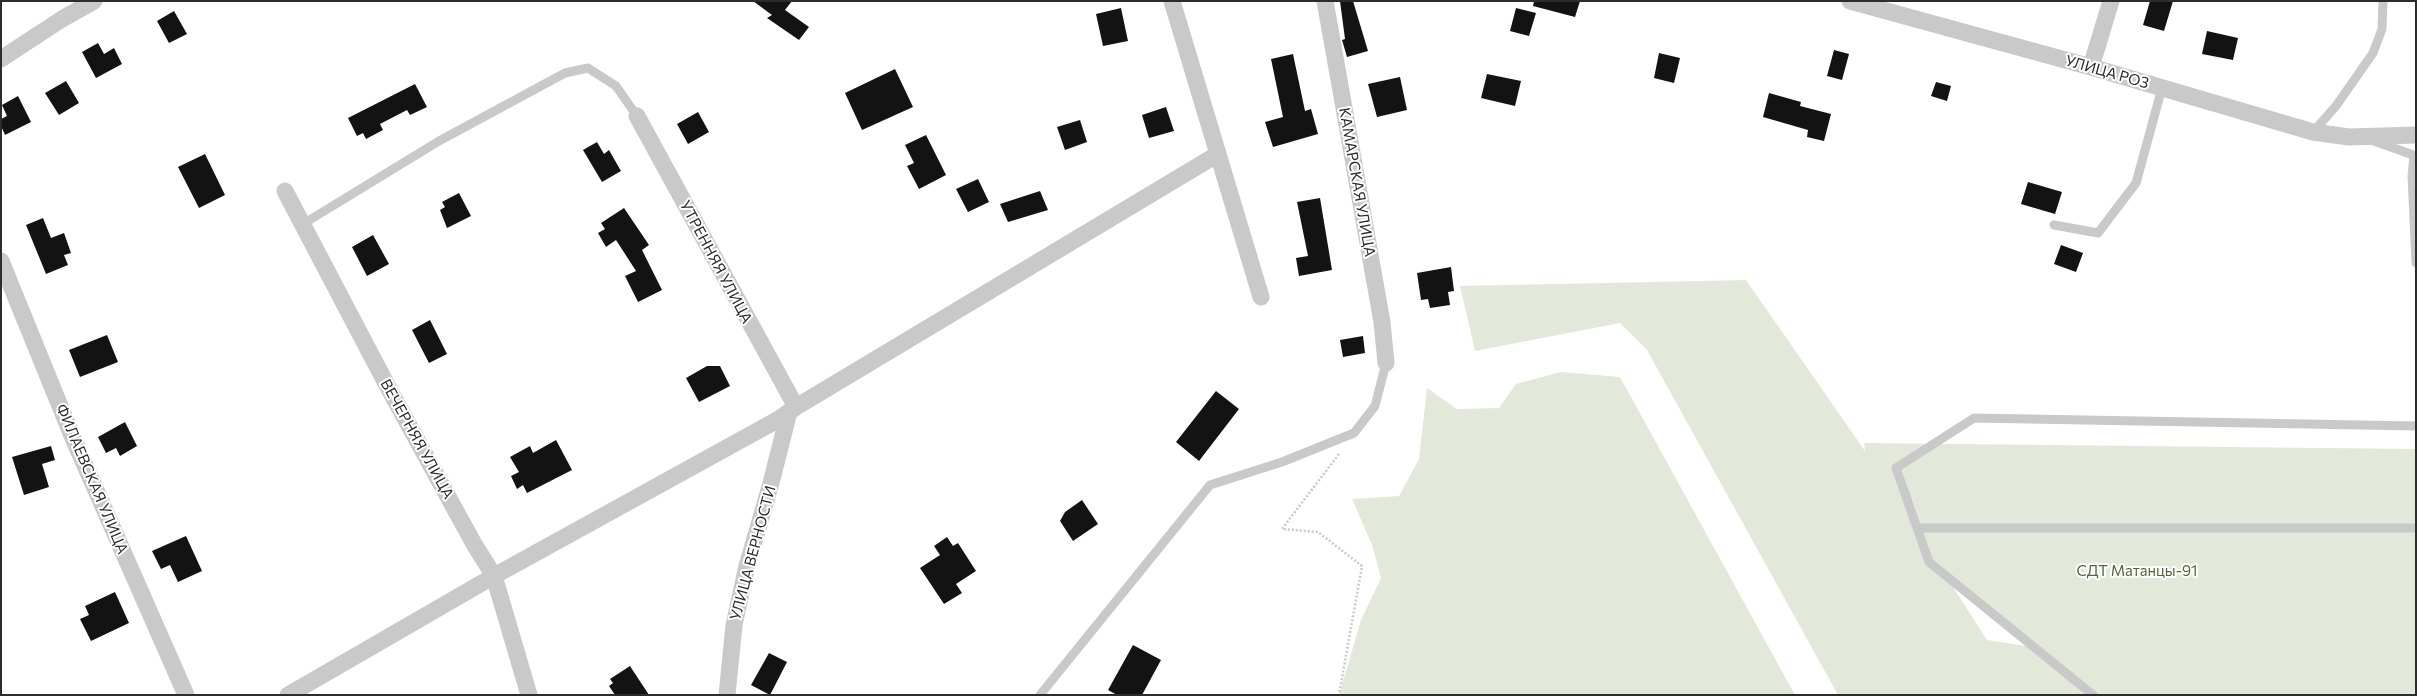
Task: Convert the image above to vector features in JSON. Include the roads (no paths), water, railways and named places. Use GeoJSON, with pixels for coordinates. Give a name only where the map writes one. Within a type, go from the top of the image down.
{"type":"FeatureCollection","features":[{"type":"Feature","properties":{"kind":"street"},"geometry":{"type":"LineString","coordinates":[[1,59],[62,19],[94,1]]}},
{"type":"Feature","properties":{"kind":"street"},"geometry":{"type":"LineString","coordinates":[[1172,1],[1261,297]]}},
{"type":"Feature","properties":{"kind":"street","name":"КАМАРСКАЯ УЛИЦА"},"geometry":{"type":"LineString","coordinates":[[1325,1],[1382,322],[1386,363]]}},
{"type":"Feature","properties":{"kind":"street","name":"УЛИЦА РОЗ"},"geometry":{"type":"LineString","coordinates":[[1850,1],[2091,67],[2313,132],[2365,137],[2416,135]]}},
{"type":"Feature","properties":{"kind":"street"},"geometry":{"type":"LineString","coordinates":[[2091,67],[2111,1]]}},
{"type":"Feature","properties":{"kind":"street","name":"УТРЕННЯЯ УЛИЦА"},"geometry":{"type":"LineString","coordinates":[[637,116],[792,409]]}},
{"type":"Feature","properties":{"kind":"street"},"geometry":{"type":"LineString","coordinates":[[288,695],[494,576],[792,409],[1218,154]]}},
{"type":"Feature","properties":{"kind":"street","name":"ВЕЧЕРНЯЯ УЛИЦА"},"geometry":{"type":"LineString","coordinates":[[285,191],[393,396],[474,544],[494,576],[529,695]]}},
{"type":"Feature","properties":{"kind":"street","name":"ФИЛАЕВСКАЯ УЛИЦА"},"geometry":{"type":"LineString","coordinates":[[1,261],[73,438],[186,695]]}},
{"type":"Feature","properties":{"kind":"street","name":"УЛИЦА ВЕРНОСТИ"},"geometry":{"type":"LineString","coordinates":[[727,695],[734,625],[747,566],[792,409]]}},
{"type":"Feature","properties":{"kind":"lane"},"geometry":{"type":"LineString","coordinates":[[2313,132],[2336,106],[2373,53],[2382,29],[2383,1]]}},
{"type":"Feature","properties":{"kind":"lane"},"geometry":{"type":"LineString","coordinates":[[303,224],[439,141],[565,73],[588,68],[616,86],[637,116]]}},
{"type":"Feature","properties":{"kind":"lane"},"geometry":{"type":"LineString","coordinates":[[2054,225],[2098,234],[2136,183],[2162,88]]}},
{"type":"Feature","properties":{"kind":"lane"},"geometry":{"type":"LineString","coordinates":[[2365,137],[2415,156],[2412,176],[2416,263]]}},
{"type":"Feature","properties":{"kind":"lane"},"geometry":{"type":"LineString","coordinates":[[1040,695],[1210,486],[1282,462],[1354,433],[1375,406],[1386,363]]}},
{"type":"Feature","properties":{"kind":"lane"},"geometry":{"type":"LineString","coordinates":[[2093,695],[1929,562],[1896,468],[1974,418],[2416,426]]}},
{"type":"Feature","properties":{"kind":"lane"},"geometry":{"type":"LineString","coordinates":[[1917,528],[2416,528]]}},
{"type":"Feature","properties":{"kind":"park label","name":"СДТ Матанцы-91"},"geometry":{"type":"Point","coordinates":[2137,571]}}]}
